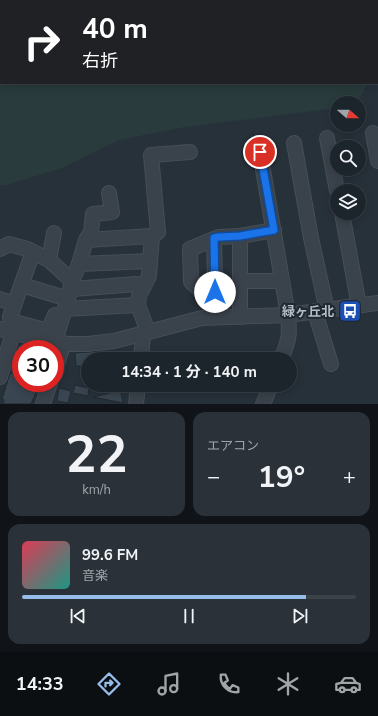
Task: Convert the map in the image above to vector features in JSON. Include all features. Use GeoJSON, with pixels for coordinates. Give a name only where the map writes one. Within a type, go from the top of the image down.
{"type":"FeatureCollection","features":[{"type":"Feature","properties":{"kind":"street"},"geometry":{"type":"LineString","coordinates":[[373,133],[378,161]]}},
{"type":"Feature","properties":{"kind":"street"},"geometry":{"type":"LineString","coordinates":[[327,138],[336,184]]}},
{"type":"Feature","properties":{"kind":"street"},"geometry":{"type":"LineString","coordinates":[[294,143],[331,364]]}},
{"type":"Feature","properties":{"kind":"street"},"geometry":{"type":"LineString","coordinates":[[86,240],[152,236],[158,232],[151,155],[190,152]]}},
{"type":"Feature","properties":{"kind":"street"},"geometry":{"type":"LineString","coordinates":[[260,152],[288,315],[290,332],[288,344],[284,352]]}},
{"type":"Feature","properties":{"kind":"street"},"geometry":{"type":"LineString","coordinates":[[33,252],[10,317],[11,321],[48,331],[67,295],[79,264],[86,240],[91,232],[92,214],[112,212],[109,193]]}},
{"type":"Feature","properties":{"kind":"street"},"geometry":{"type":"LineString","coordinates":[[343,220],[359,306]]}},
{"type":"Feature","properties":{"kind":"street"},"geometry":{"type":"LineString","coordinates":[[215,292],[199,289],[191,282],[190,249],[214,238],[240,236],[274,230]]}},
{"type":"Feature","properties":{"kind":"street"},"geometry":{"type":"LineString","coordinates":[[49,260],[54,233]]}},
{"type":"Feature","properties":{"kind":"street"},"geometry":{"type":"LineString","coordinates":[[142,352],[145,333],[138,305],[139,296],[149,276],[152,236]]}},
{"type":"Feature","properties":{"kind":"street"},"geometry":{"type":"LineString","coordinates":[[240,236],[240,317]]}},
{"type":"Feature","properties":{"kind":"street"},"geometry":{"type":"LineString","coordinates":[[214,238],[216,317]]}},
{"type":"Feature","properties":{"kind":"street"},"geometry":{"type":"LineString","coordinates":[[0,249],[9,244],[33,252],[49,260],[67,295]]}},
{"type":"Feature","properties":{"kind":"street"},"geometry":{"type":"LineString","coordinates":[[79,264],[150,261]]}},
{"type":"Feature","properties":{"kind":"street"},"geometry":{"type":"LineString","coordinates":[[240,282],[282,281]]}},
{"type":"Feature","properties":{"kind":"street"},"geometry":{"type":"LineString","coordinates":[[59,340],[57,334],[67,295],[73,289],[136,284],[144,286]]}},
{"type":"Feature","properties":{"kind":"street"},"geometry":{"type":"LineString","coordinates":[[22,285],[67,295],[138,305]]}},
{"type":"Feature","properties":{"kind":"street"},"geometry":{"type":"LineString","coordinates":[[0,299],[14,304]]}},
{"type":"Feature","properties":{"kind":"street"},"geometry":{"type":"LineString","coordinates":[[64,343],[77,345],[101,344],[202,318],[288,315],[378,303]]}},
{"type":"Feature","properties":{"kind":"street"},"geometry":{"type":"LineString","coordinates":[[0,377],[7,331],[47,340]]}},
{"type":"Feature","properties":{"kind":"street"},"geometry":{"type":"LineString","coordinates":[[43,404],[47,392]]}},
{"type":"Feature","properties":{"kind":"street"},"geometry":{"type":"LineString","coordinates":[[136,404],[137,392]]}},
{"type":"Feature","properties":{"kind":"street"},"geometry":{"type":"LineString","coordinates":[[264,404],[268,392]]}},
{"type":"Feature","properties":{"kind":"shaded area"},"geometry":{"type":"Polygon","coordinates":[[[0,84],[367,84],[361,96],[330,96],[330,109],[185,127],[119,140],[62,168],[3,186],[0,185],[0,84]]]}},
{"type":"Feature","properties":{"kind":"building"},"geometry":{"type":"Polygon","coordinates":[[[75,353],[81,353],[81,366],[76,366],[75,353]]]}},
{"type":"Feature","properties":{"kind":"building"},"geometry":{"type":"Polygon","coordinates":[[[10,373],[12,374],[12,392],[36,392],[31,404],[3,404],[4,400],[2,399],[10,373]]]}},
{"type":"Feature","properties":{"kind":"building"},"geometry":{"type":"Polygon","coordinates":[[[75,385],[81,386],[81,392],[88,392],[88,396],[73,393],[75,385]]]}},
{"type":"Feature","properties":{"kind":"building"},"geometry":{"type":"Polygon","coordinates":[[[64,389],[71,391],[68,403],[57,401],[58,392],[64,392],[64,389]]]}},
{"type":"Feature","properties":{"kind":"building"},"geometry":{"type":"Polygon","coordinates":[[[114,392],[126,392],[121,393],[123,403],[93,397],[114,392]]]}},
{"type":"Feature","properties":{"kind":"place","name":"緑ヶ丘北"},"geometry":{"type":"Point","coordinates":[350,311]}},
{"type":"Feature","properties":{"kind":"route"},"geometry":{"type":"LineString","coordinates":[[215,292],[214,238],[240,236],[274,230],[260,152]]}}]}
